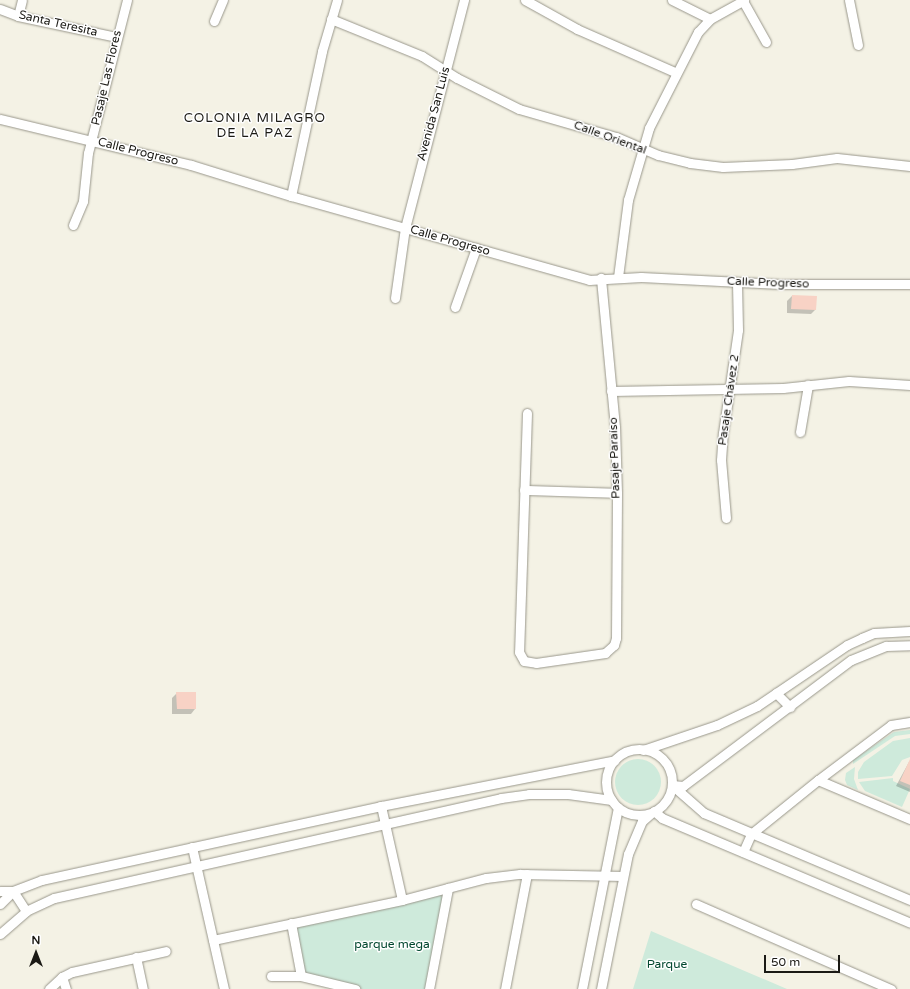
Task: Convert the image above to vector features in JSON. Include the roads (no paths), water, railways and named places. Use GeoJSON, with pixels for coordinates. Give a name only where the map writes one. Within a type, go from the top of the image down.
{"type":"FeatureCollection","features":[{"type":"Feature","properties":{"kind":"street"},"geometry":{"type":"LineString","coordinates":[[18,16],[22,0]]}},
{"type":"Feature","properties":{"kind":"street","name":"Pasaje Las Flores"},"geometry":{"type":"LineString","coordinates":[[73,226],[83,201],[92,140],[116,37],[127,0]]}},
{"type":"Feature","properties":{"kind":"street"},"geometry":{"type":"LineString","coordinates":[[214,21],[223,0]]}},
{"type":"Feature","properties":{"kind":"street"},"geometry":{"type":"LineString","coordinates":[[291,196],[322,51],[337,0]]}},
{"type":"Feature","properties":{"kind":"street","name":"Avenida San Luis"},"geometry":{"type":"LineString","coordinates":[[395,298],[405,228],[464,0]]}},
{"type":"Feature","properties":{"kind":"street"},"geometry":{"type":"LineString","coordinates":[[525,0],[577,29],[675,72]]}},
{"type":"Feature","properties":{"kind":"street"},"geometry":{"type":"LineString","coordinates":[[672,0],[710,19]]}},
{"type":"Feature","properties":{"kind":"street"},"geometry":{"type":"LineString","coordinates":[[849,0],[858,45]]}},
{"type":"Feature","properties":{"kind":"street"},"geometry":{"type":"LineString","coordinates":[[618,277],[622,228],[649,128],[675,72],[698,32],[710,19],[743,1],[766,42]]}},
{"type":"Feature","properties":{"kind":"street","name":"Santa Teresita"},"geometry":{"type":"LineString","coordinates":[[0,9],[18,16],[116,37]]}},
{"type":"Feature","properties":{"kind":"street","name":"Calle Oriental"},"geometry":{"type":"LineString","coordinates":[[331,19],[422,56],[446,71],[519,110],[616,137],[643,149],[690,163],[723,167],[792,164],[837,158],[910,166]]}},
{"type":"Feature","properties":{"kind":"street","name":"Calle Progreso"},"geometry":{"type":"LineString","coordinates":[[0,119],[92,140],[229,176],[291,196],[589,280],[618,277],[738,282],[910,284]]}},
{"type":"Feature","properties":{"kind":"street"},"geometry":{"type":"LineString","coordinates":[[455,306],[476,248]]}},
{"type":"Feature","properties":{"kind":"street","name":"Pasaje Paraíso"},"geometry":{"type":"LineString","coordinates":[[524,490],[519,652],[524,661],[536,663],[605,653],[614,645],[616,638],[617,493],[611,391],[601,278]]}},
{"type":"Feature","properties":{"kind":"street","name":"Pasaje Chávez 2"},"geometry":{"type":"LineString","coordinates":[[726,518],[721,460],[738,330],[738,282]]}},
{"type":"Feature","properties":{"kind":"street"},"geometry":{"type":"LineString","coordinates":[[611,391],[730,389],[808,385],[849,381],[910,385]]}},
{"type":"Feature","properties":{"kind":"street"},"geometry":{"type":"LineString","coordinates":[[800,432],[808,385]]}},
{"type":"Feature","properties":{"kind":"street"},"geometry":{"type":"LineString","coordinates":[[527,414],[524,490],[617,493]]}},
{"type":"Feature","properties":{"kind":"street"},"geometry":{"type":"LineString","coordinates":[[0,891],[13,891],[42,880],[381,806],[615,760],[628,752],[643,750],[717,725],[756,706],[857,640],[874,633],[910,631]]}},
{"type":"Feature","properties":{"kind":"street"},"geometry":{"type":"LineString","coordinates":[[672,785],[683,786],[864,653],[886,646],[910,645]]}},
{"type":"Feature","properties":{"kind":"street"},"geometry":{"type":"LineString","coordinates":[[776,693],[790,707]]}},
{"type":"Feature","properties":{"kind":"street"},"geometry":{"type":"LineString","coordinates":[[743,852],[751,834],[818,780],[891,725],[910,722]]}},
{"type":"Feature","properties":{"kind":"street"},"geometry":{"type":"LineString","coordinates":[[643,750],[656,755],[666,765],[672,785],[704,813],[910,900]]}},
{"type":"Feature","properties":{"kind":"street"},"geometry":{"type":"LineString","coordinates":[[615,760],[606,781],[612,800],[618,808],[638,815],[653,812],[662,818],[910,923]]}},
{"type":"Feature","properties":{"kind":"street"},"geometry":{"type":"LineString","coordinates":[[818,780],[910,820]]}},
{"type":"Feature","properties":{"kind":"street"},"geometry":{"type":"LineString","coordinates":[[601,989],[628,854],[642,821],[667,799],[672,785]]}},
{"type":"Feature","properties":{"kind":"street"},"geometry":{"type":"LineString","coordinates":[[0,934],[26,910],[54,898],[385,824],[529,794],[583,795],[612,800]]}},
{"type":"Feature","properties":{"kind":"street"},"geometry":{"type":"LineString","coordinates":[[381,806],[402,900]]}},
{"type":"Feature","properties":{"kind":"street"},"geometry":{"type":"LineString","coordinates":[[582,989],[618,808]]}},
{"type":"Feature","properties":{"kind":"street"},"geometry":{"type":"LineString","coordinates":[[192,847],[224,989]]}},
{"type":"Feature","properties":{"kind":"street"},"geometry":{"type":"LineString","coordinates":[[213,940],[402,900],[486,878],[527,874],[606,874],[623,876]]}},
{"type":"Feature","properties":{"kind":"street"},"geometry":{"type":"LineString","coordinates":[[505,989],[527,874]]}},
{"type":"Feature","properties":{"kind":"street"},"geometry":{"type":"LineString","coordinates":[[429,989],[448,888]]}},
{"type":"Feature","properties":{"kind":"street"},"geometry":{"type":"LineString","coordinates":[[0,904],[13,891]]}},
{"type":"Feature","properties":{"kind":"street"},"geometry":{"type":"LineString","coordinates":[[13,891],[26,910]]}},
{"type":"Feature","properties":{"kind":"street"},"geometry":{"type":"LineString","coordinates":[[696,904],[891,989]]}},
{"type":"Feature","properties":{"kind":"street"},"geometry":{"type":"LineString","coordinates":[[291,924],[301,976]]}},
{"type":"Feature","properties":{"kind":"street"},"geometry":{"type":"LineString","coordinates":[[50,989],[62,977],[88,968],[166,951]]}},
{"type":"Feature","properties":{"kind":"street"},"geometry":{"type":"LineString","coordinates":[[136,957],[143,989]]}},
{"type":"Feature","properties":{"kind":"street"},"geometry":{"type":"LineString","coordinates":[[270,976],[301,976],[355,989]]}},
{"type":"Feature","properties":{"kind":"street"},"geometry":{"type":"LineString","coordinates":[[62,977],[66,989]]}},
{"type":"Feature","properties":{"kind":"district","name":"COLONIA MILAGRO DE LA PAZ"},"geometry":{"type":"Point","coordinates":[255,126]}},
{"type":"Feature","properties":{"kind":"park label","name":"parque mega"},"geometry":{"type":"Point","coordinates":[392,945]}},
{"type":"Feature","properties":{"kind":"park label","name":"Parque"},"geometry":{"type":"Point","coordinates":[667,965]}}]}
